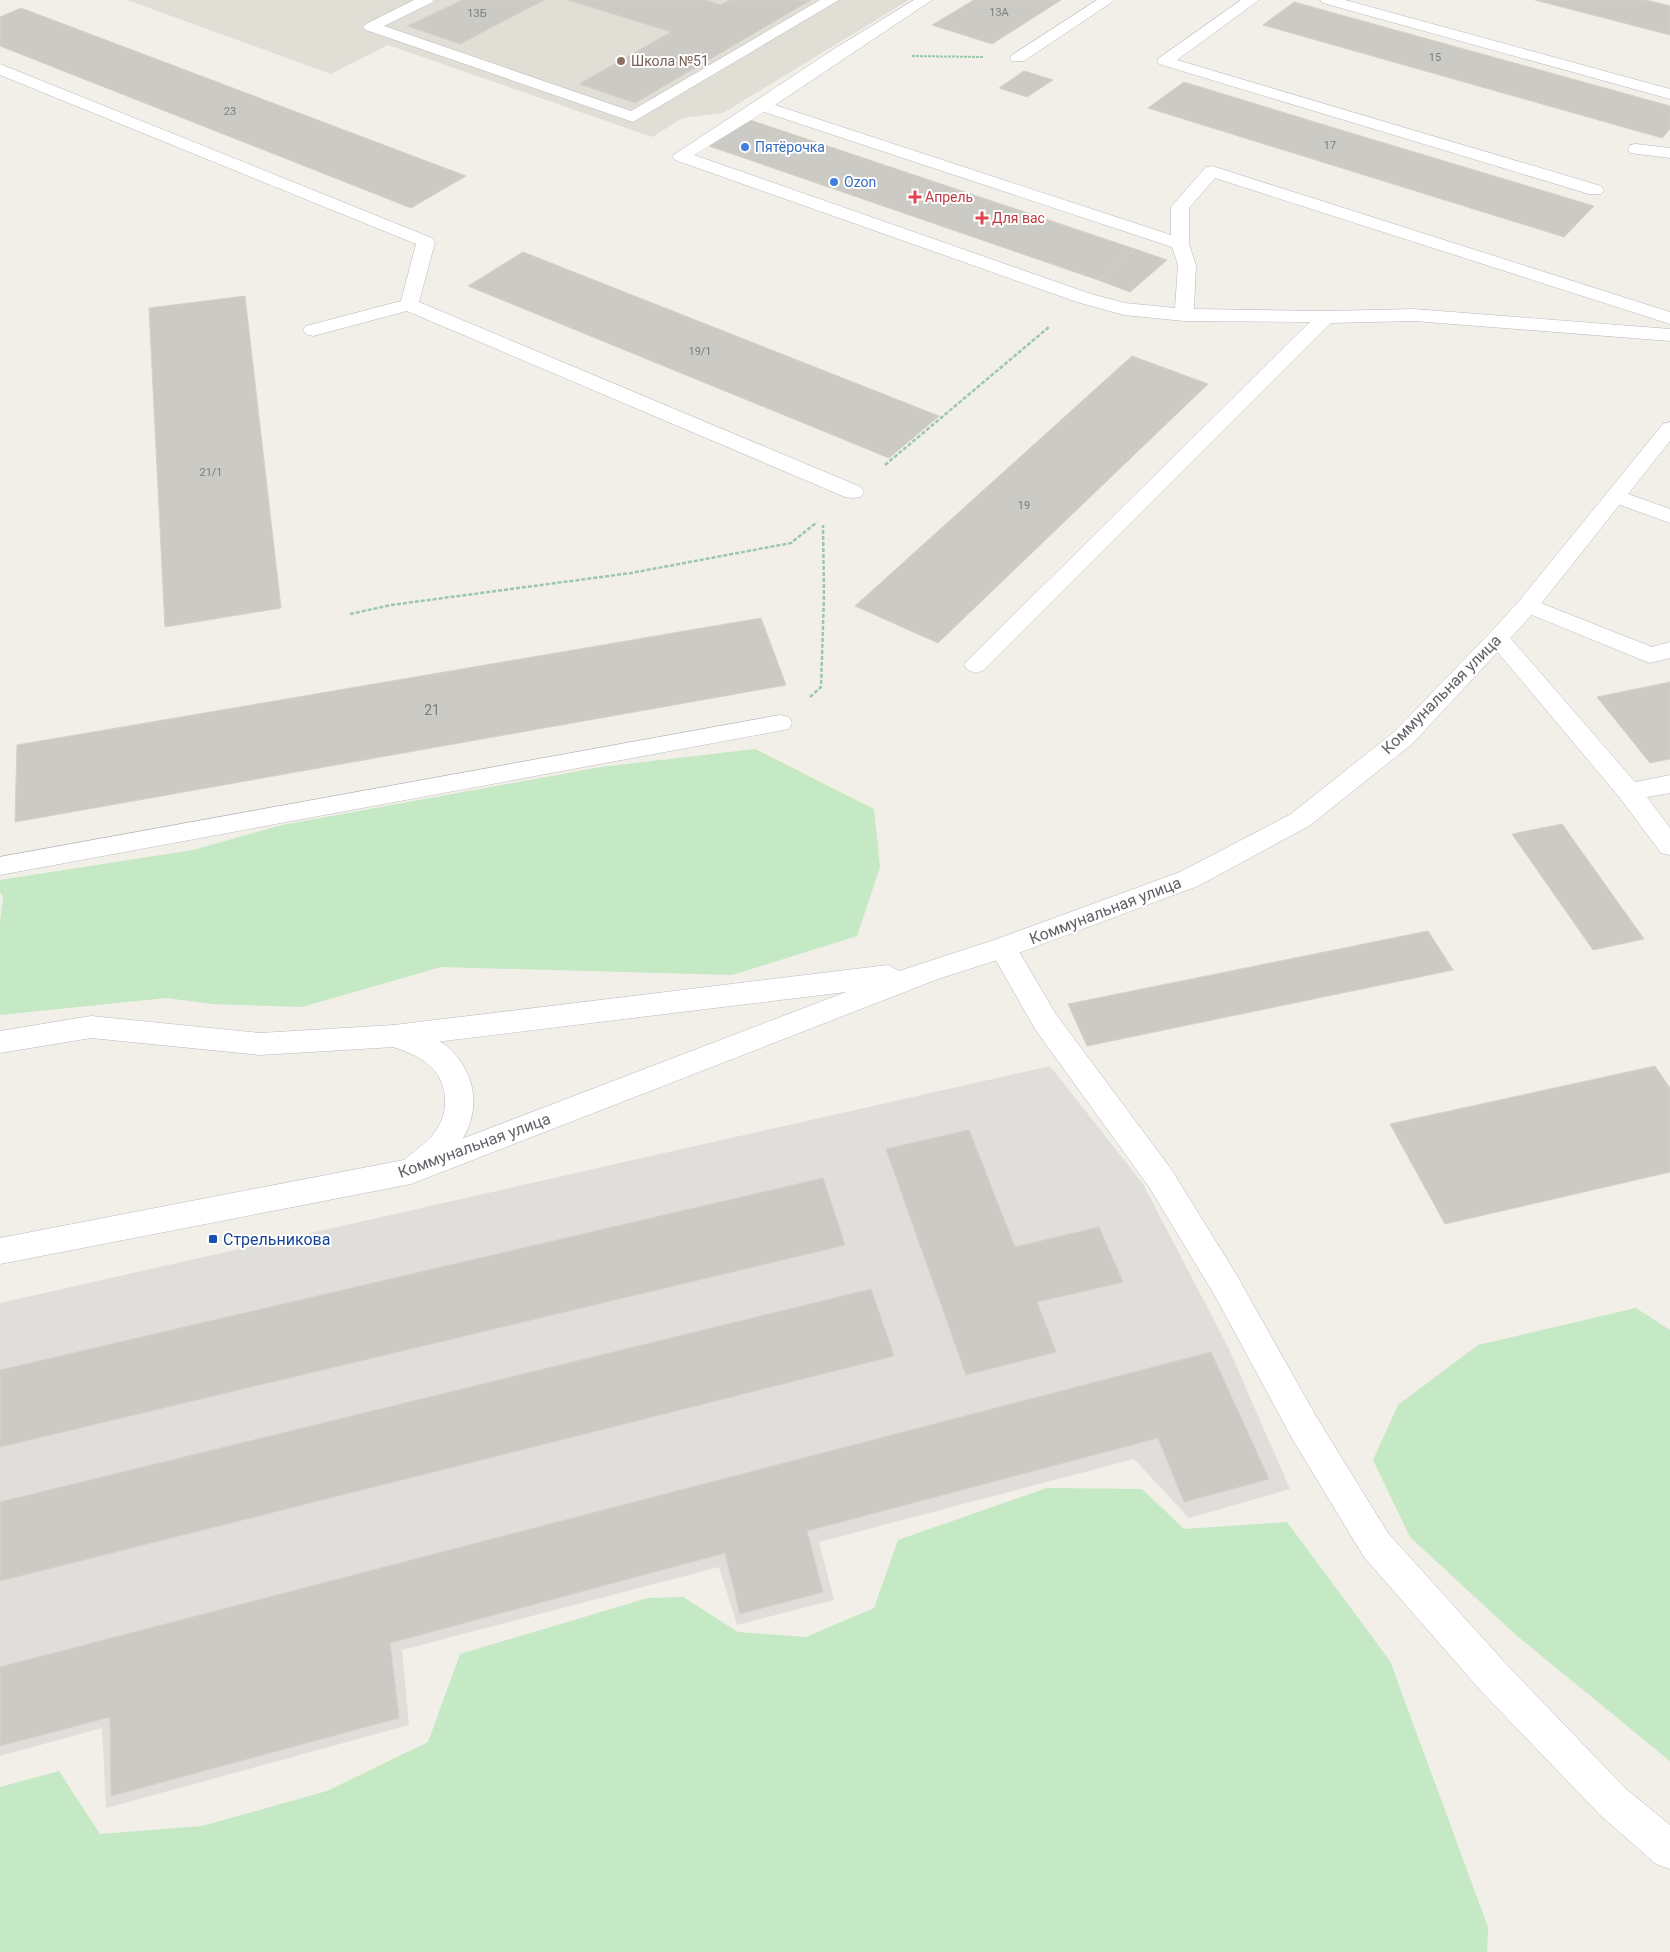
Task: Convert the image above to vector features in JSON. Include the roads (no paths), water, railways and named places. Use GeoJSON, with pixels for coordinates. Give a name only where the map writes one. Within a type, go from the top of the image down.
{"type":"FeatureCollection","features":[{"type":"Feature","properties":{"kind":"street"},"geometry":{"type":"LineString","coordinates":[[426,0],[371,27],[633,117],[831,0]]}},
{"type":"Feature","properties":{"kind":"street"},"geometry":{"type":"LineString","coordinates":[[924,0],[840,52],[762,106],[681,156],[1084,298],[1124,309],[1184,315],[1326,317],[1414,315],[1670,335]]}},
{"type":"Feature","properties":{"kind":"street"},"geometry":{"type":"LineString","coordinates":[[1018,58],[1107,0]]}},
{"type":"Feature","properties":{"kind":"street"},"geometry":{"type":"LineString","coordinates":[[1251,0],[1164,61],[1595,190]]}},
{"type":"Feature","properties":{"kind":"street"},"geometry":{"type":"LineString","coordinates":[[1328,0],[1670,94]]}},
{"type":"Feature","properties":{"kind":"street"},"geometry":{"type":"LineString","coordinates":[[0,69],[426,242],[409,305]]}},
{"type":"Feature","properties":{"kind":"street"},"geometry":{"type":"LineString","coordinates":[[762,106],[1180,244]]}},
{"type":"Feature","properties":{"kind":"street"},"geometry":{"type":"LineString","coordinates":[[1636,149],[1670,153]]}},
{"type":"Feature","properties":{"kind":"street"},"geometry":{"type":"LineString","coordinates":[[1184,315],[1187,265],[1180,244],[1180,207],[1212,171],[1670,318]]}},
{"type":"Feature","properties":{"kind":"street"},"geometry":{"type":"LineString","coordinates":[[313,330],[409,305],[853,492]]}},
{"type":"Feature","properties":{"kind":"street"},"geometry":{"type":"LineString","coordinates":[[976,665],[1326,317]]}},
{"type":"Feature","properties":{"kind":"street","name":"Коммунальная улица"},"geometry":{"type":"LineString","coordinates":[[0,1251],[411,1171],[929,971],[1003,948],[1189,879],[1300,820],[1403,738],[1528,605],[1670,428]]}},
{"type":"Feature","properties":{"kind":"street"},"geometry":{"type":"LineString","coordinates":[[1617,496],[1670,516]]}},
{"type":"Feature","properties":{"kind":"street"},"geometry":{"type":"LineString","coordinates":[[1528,605],[1650,655],[1670,650]]}},
{"type":"Feature","properties":{"kind":"street"},"geometry":{"type":"LineString","coordinates":[[1498,638],[1629,792],[1670,846]]}},
{"type":"Feature","properties":{"kind":"street"},"geometry":{"type":"LineString","coordinates":[[0,866],[780,724]]}},
{"type":"Feature","properties":{"kind":"street"},"geometry":{"type":"LineString","coordinates":[[1629,792],[1670,784]]}},
{"type":"Feature","properties":{"kind":"street"},"geometry":{"type":"LineString","coordinates":[[1003,948],[1045,1021],[1160,1178],[1225,1284],[1305,1428],[1376,1545],[1494,1678],[1614,1802],[1670,1850]]}},
{"type":"Feature","properties":{"kind":"street","name":"Коммунальная улица"},"geometry":{"type":"LineString","coordinates":[[0,1042],[91,1027],[260,1044],[394,1036],[929,971]]}},
{"type":"Feature","properties":{"kind":"street"},"geometry":{"type":"LineString","coordinates":[[394,1036],[426,1047],[441,1057],[459,1084],[461,1105],[456,1125],[444,1144],[411,1171]]}},
{"type":"Feature","properties":{"kind":"place","name":"Школа №51"},"geometry":{"type":"Point","coordinates":[621,61]}},
{"type":"Feature","properties":{"kind":"place","name":"Пятёрочка"},"geometry":{"type":"Point","coordinates":[745,147]}},
{"type":"Feature","properties":{"kind":"place","name":"Ozon"},"geometry":{"type":"Point","coordinates":[834,182]}},
{"type":"Feature","properties":{"kind":"place","name":"Апрель"},"geometry":{"type":"Point","coordinates":[915,197]}},
{"type":"Feature","properties":{"kind":"place","name":"Для вас"},"geometry":{"type":"Point","coordinates":[982,218]}},
{"type":"Feature","properties":{"kind":"place","name":"Стрельникова"},"geometry":{"type":"Point","coordinates":[213,1239]}}]}
